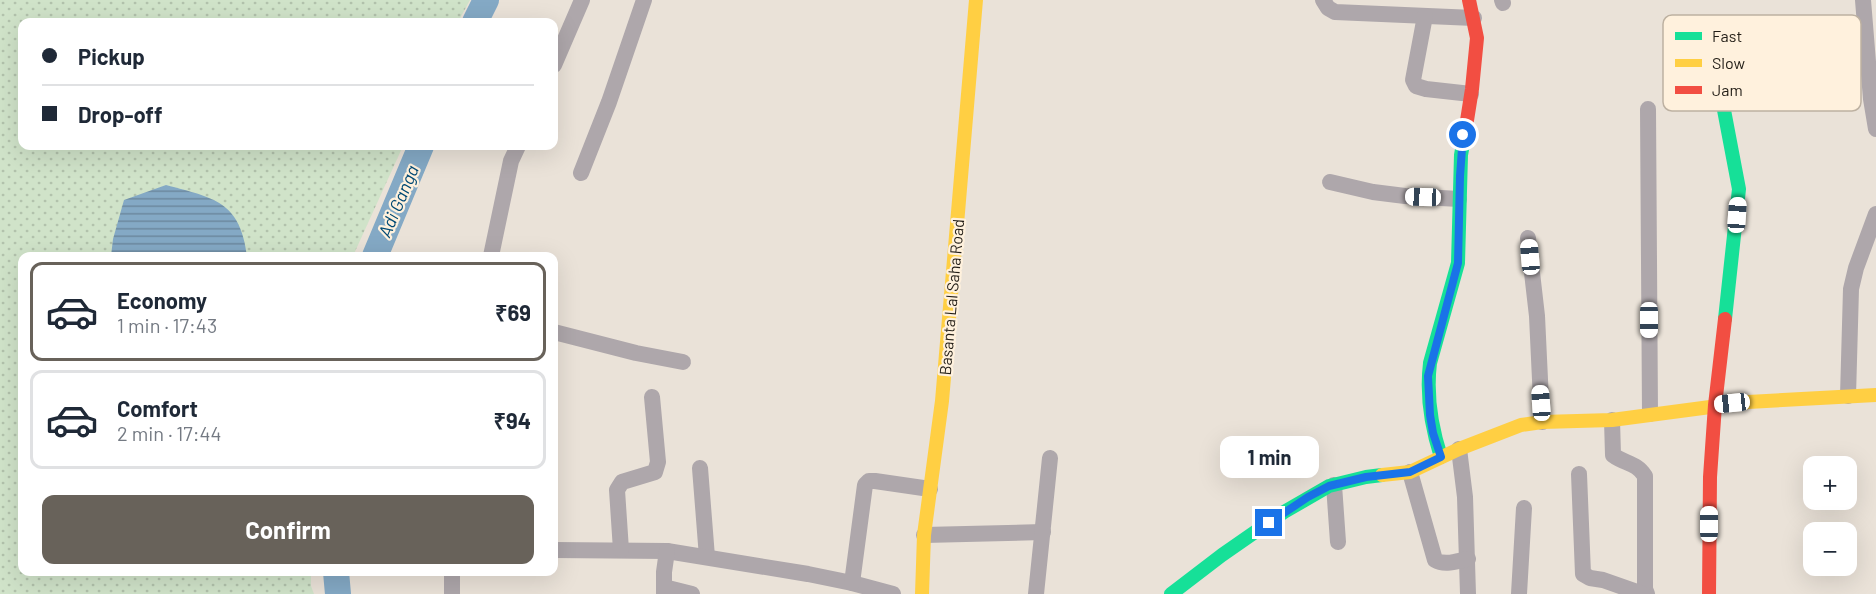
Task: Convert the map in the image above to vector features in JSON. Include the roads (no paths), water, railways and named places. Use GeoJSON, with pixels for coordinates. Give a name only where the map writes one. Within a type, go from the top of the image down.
{"type":"FeatureCollection","features":[{"type":"Feature","properties":{"kind":"street"},"geometry":{"type":"LineString","coordinates":[[558,56],[582,0]]}},
{"type":"Feature","properties":{"kind":"street"},"geometry":{"type":"LineString","coordinates":[[581,173],[609,102],[644,0]]}},
{"type":"Feature","properties":{"kind":"street","name":"Basanta Lal Saha Road"},"geometry":{"type":"LineString","coordinates":[[922,594],[924,535],[942,401],[976,0]]}},
{"type":"Feature","properties":{"kind":"street"},"geometry":{"type":"LineString","coordinates":[[1323,0],[1328,8],[1335,12],[1474,18]]}},
{"type":"Feature","properties":{"kind":"street"},"geometry":{"type":"LineString","coordinates":[[1441,457],[1432,424],[1428,376],[1456,274],[1460,234],[1459,199],[1463,135],[1471,94],[1477,38],[1469,0]]}},
{"type":"Feature","properties":{"kind":"street"},"geometry":{"type":"LineString","coordinates":[[1863,0],[1871,99],[1876,129]]}},
{"type":"Feature","properties":{"kind":"street"},"geometry":{"type":"LineString","coordinates":[[1425,16],[1413,80],[1416,86],[1471,94]]}},
{"type":"Feature","properties":{"kind":"street"},"geometry":{"type":"LineString","coordinates":[[1648,109],[1650,414]]}},
{"type":"Feature","properties":{"kind":"street"},"geometry":{"type":"LineString","coordinates":[[1709,594],[1710,477],[1715,405],[1739,189],[1724,111]]}},
{"type":"Feature","properties":{"kind":"street"},"geometry":{"type":"LineString","coordinates":[[492,252],[511,161],[516,150]]}},
{"type":"Feature","properties":{"kind":"street"},"geometry":{"type":"LineString","coordinates":[[1330,182],[1373,192],[1459,199]]}},
{"type":"Feature","properties":{"kind":"street"},"geometry":{"type":"LineString","coordinates":[[1848,396],[1851,289],[1856,268],[1876,214]]}},
{"type":"Feature","properties":{"kind":"street"},"geometry":{"type":"LineString","coordinates":[[1528,238],[1537,316],[1542,422]]}},
{"type":"Feature","properties":{"kind":"street"},"geometry":{"type":"LineString","coordinates":[[558,333],[636,353],[683,362]]}},
{"type":"Feature","properties":{"kind":"street"},"geometry":{"type":"LineString","coordinates":[[1171,594],[1222,555],[1308,497],[1334,485],[1366,477],[1410,472],[1459,449],[1521,425],[1542,422],[1612,420],[1715,405],[1876,395]]}},
{"type":"Feature","properties":{"kind":"street"},"geometry":{"type":"LineString","coordinates":[[621,550],[617,490],[622,482],[655,472],[658,462],[652,397]]}},
{"type":"Feature","properties":{"kind":"street"},"geometry":{"type":"LineString","coordinates":[[1579,474],[1582,574],[1645,594],[1645,476],[1639,467],[1612,455],[1612,420]]}},
{"type":"Feature","properties":{"kind":"street"},"geometry":{"type":"LineString","coordinates":[[1459,449],[1465,497],[1468,594]]}},
{"type":"Feature","properties":{"kind":"street"},"geometry":{"type":"LineString","coordinates":[[1036,594],[1050,458]]}},
{"type":"Feature","properties":{"kind":"street"},"geometry":{"type":"LineString","coordinates":[[700,468],[707,556]]}},
{"type":"Feature","properties":{"kind":"street"},"geometry":{"type":"LineString","coordinates":[[1410,472],[1435,560],[1446,563],[1468,559]]}},
{"type":"Feature","properties":{"kind":"street"},"geometry":{"type":"LineString","coordinates":[[852,583],[865,485],[875,481],[930,489]]}},
{"type":"Feature","properties":{"kind":"street"},"geometry":{"type":"LineString","coordinates":[[1334,485],[1338,542]]}},
{"type":"Feature","properties":{"kind":"street"},"geometry":{"type":"LineString","coordinates":[[1519,594],[1524,508]]}},
{"type":"Feature","properties":{"kind":"street"},"geometry":{"type":"LineString","coordinates":[[924,535],[1043,532]]}},
{"type":"Feature","properties":{"kind":"street"},"geometry":{"type":"LineString","coordinates":[[558,550],[667,551],[707,556],[852,583],[893,594]]}},
{"type":"Feature","properties":{"kind":"street"},"geometry":{"type":"LineString","coordinates":[[667,551],[664,590],[692,594]]}},
{"type":"Feature","properties":{"kind":"street"},"geometry":{"type":"LineString","coordinates":[[452,576],[452,594]]}},
{"type":"Feature","properties":{"kind":"water"},"geometry":{"type":"Polygon","coordinates":[[[166,185],[211,199],[231,213],[238,224],[246,252],[111,252],[124,200],[166,185]]]}},
{"type":"Feature","properties":{"kind":"waterway","name":"Adi Ganga"},"geometry":{"type":"LineString","coordinates":[[477,18],[486,0]]}},
{"type":"Feature","properties":{"kind":"waterway","name":"Adi Ganga"},"geometry":{"type":"LineString","coordinates":[[377,252],[419,150]]}},
{"type":"Feature","properties":{"kind":"waterway","name":"Adi Ganga"},"geometry":{"type":"LineString","coordinates":[[336,576],[338,594]]}}]}
